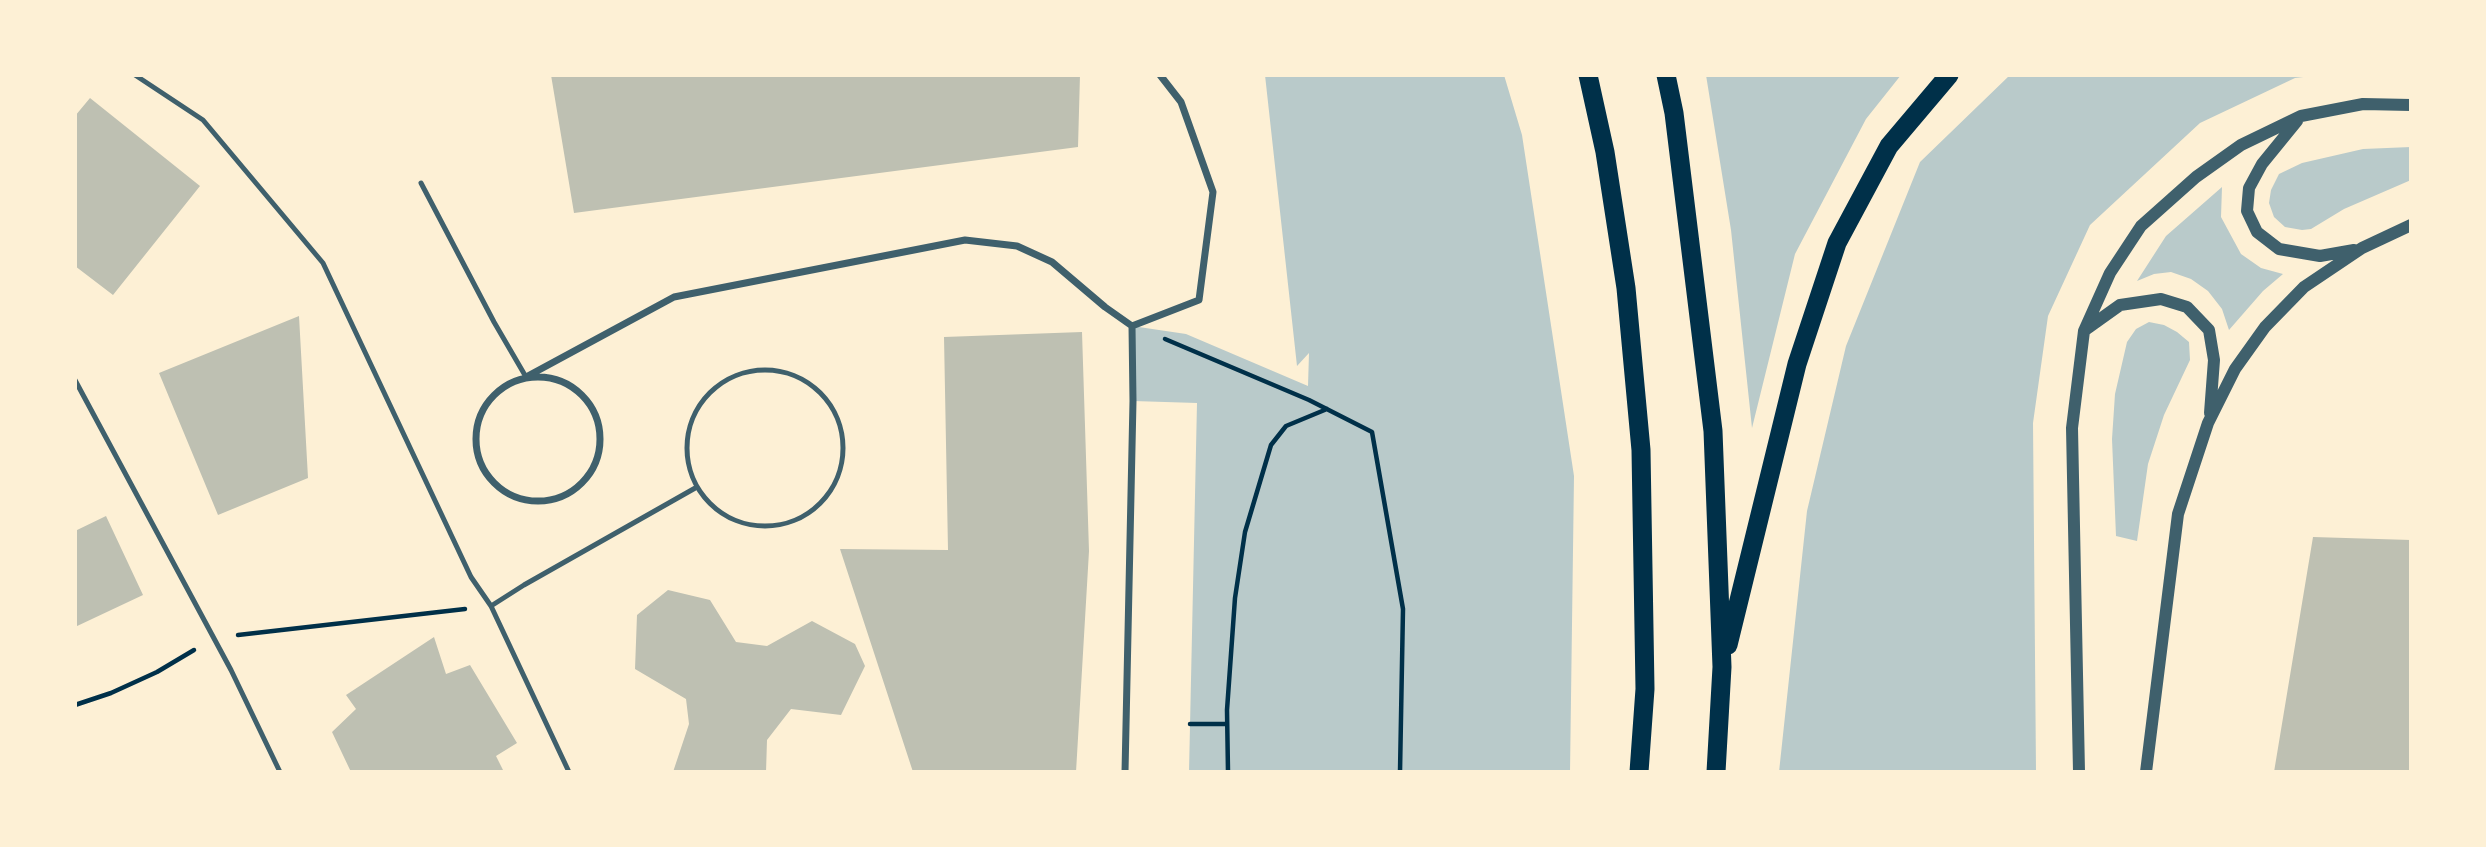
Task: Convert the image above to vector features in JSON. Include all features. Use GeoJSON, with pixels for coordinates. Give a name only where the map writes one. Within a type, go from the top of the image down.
{"type":"FeatureCollection","features":[{"type":"Feature","properties":{"kind":"highway"},"geometry":{"type":"LineString","coordinates":[[1588,75],[1605,152],[1626,288],[1641,450],[1645,689],[1639,772]]}},
{"type":"Feature","properties":{"kind":"highway"},"geometry":{"type":"LineString","coordinates":[[1666,75],[1674,113],[1713,431],[1722,667],[1716,772]]}},
{"type":"Feature","properties":{"kind":"highway"},"geometry":{"type":"LineString","coordinates":[[1722,667],[1797,364],[1837,243],[1889,146],[1950,75]]}},
{"type":"Feature","properties":{"kind":"street"},"geometry":{"type":"LineString","coordinates":[[1132,326],[1199,300],[1213,192],[1181,102],[1160,75]]}},
{"type":"Feature","properties":{"kind":"street"},"geometry":{"type":"LineString","coordinates":[[2079,772],[2072,428],[2084,331],[2110,273],[2141,226],[2207,169],[2241,145],[2301,116],[2363,104],[2411,105]]}},
{"type":"Feature","properties":{"kind":"street"},"geometry":{"type":"LineString","coordinates":[[2301,116],[2262,164],[2249,188],[2247,211],[2257,232],[2280,249],[2320,256],[2362,248]]}},
{"type":"Feature","properties":{"kind":"street"},"geometry":{"type":"LineString","coordinates":[[2146,772],[2178,514],[2208,423],[2235,369],[2264,327],[2304,287],[2362,248],[2411,225]]}},
{"type":"Feature","properties":{"kind":"street"},"geometry":{"type":"LineString","coordinates":[[526,377],[562,381],[580,392],[593,409],[600,429],[600,450],[593,470],[580,486],[571,492],[541,502],[521,499],[502,491],[488,477],[478,459],[475,438],[479,418],[489,400],[503,387],[674,297],[965,240],[1017,246],[1052,262],[1132,326]]}},
{"type":"Feature","properties":{"kind":"street"},"geometry":{"type":"LineString","coordinates":[[2084,331],[2120,306],[2161,299],[2187,307],[2209,330],[2214,360],[2208,423]]}},
{"type":"Feature","properties":{"kind":"street"},"geometry":{"type":"LineString","coordinates":[[1125,772],[1133,401],[1132,326]]}},
{"type":"Feature","properties":{"kind":"lane"},"geometry":{"type":"LineString","coordinates":[[135,75],[203,120],[323,263],[471,577],[491,606],[569,772]]}},
{"type":"Feature","properties":{"kind":"lane"},"geometry":{"type":"LineString","coordinates":[[421,183],[526,377]]}},
{"type":"Feature","properties":{"kind":"lane"},"geometry":{"type":"LineString","coordinates":[[774,369],[798,376],[818,390],[834,409],[842,435],[842,462],[832,488],[824,498],[815,508],[792,522],[765,526],[738,522],[715,508],[697,487],[689,464],[687,439],[694,415],[708,394],[727,379],[750,370],[774,369]]}},
{"type":"Feature","properties":{"kind":"lane"},"geometry":{"type":"LineString","coordinates":[[75,380],[231,670],[280,772]]}},
{"type":"Feature","properties":{"kind":"lane"},"geometry":{"type":"LineString","coordinates":[[491,606],[697,487]]}},
{"type":"Feature","properties":{"kind":"path"},"geometry":{"type":"LineString","coordinates":[[1132,326],[1372,432],[1402,609],[1400,772]]}},
{"type":"Feature","properties":{"kind":"path"},"geometry":{"type":"LineString","coordinates":[[1228,772],[1227,724],[1235,598],[1245,532],[1271,445],[1286,426],[1327,410]]}},
{"type":"Feature","properties":{"kind":"path"},"geometry":{"type":"LineString","coordinates":[[75,705],[111,693],[158,672],[212,638],[491,606]]}},
{"type":"Feature","properties":{"kind":"path"},"geometry":{"type":"LineString","coordinates":[[1190,724],[1227,724]]}},
{"type":"Feature","properties":{"kind":"shaded area"},"geometry":{"type":"Polygon","coordinates":[[[1265,75],[1504,75],[1522,135],[1574,476],[1570,772],[1189,772],[1197,403],[1133,401],[1132,326],[1186,334],[1308,386],[1309,353],[1297,366],[1265,75]]]}},
{"type":"Feature","properties":{"kind":"shaded area"},"geometry":{"type":"Polygon","coordinates":[[[1706,75],[1901,75],[1866,119],[1795,254],[1752,428],[1731,230],[1706,75]]]}},
{"type":"Feature","properties":{"kind":"shaded area"},"geometry":{"type":"Polygon","coordinates":[[[2010,75],[2320,75],[2295,78],[2200,123],[2090,225],[2048,316],[2033,423],[2036,772],[1779,772],[1807,511],[1846,346],[1920,162],[2010,75]]]}},
{"type":"Feature","properties":{"kind":"shaded area"},"geometry":{"type":"Polygon","coordinates":[[[2411,147],[2411,180],[2344,209],[2311,229],[2285,227],[2274,217],[2269,203],[2271,190],[2279,174],[2302,163],[2363,149],[2411,147]]]}},
{"type":"Feature","properties":{"kind":"shaded area"},"geometry":{"type":"Polygon","coordinates":[[[2222,187],[2221,217],[2241,254],[2261,268],[2283,274],[2263,291],[2229,330],[2222,309],[2208,291],[2191,279],[2171,272],[2154,274],[2137,281],[2166,236],[2222,187]]]}},
{"type":"Feature","properties":{"kind":"shaded area"},"geometry":{"type":"Polygon","coordinates":[[[2149,322],[2164,325],[2189,342],[2190,360],[2164,415],[2148,464],[2137,541],[2116,536],[2112,439],[2115,394],[2127,342],[2136,329],[2149,322]]]}},
{"type":"Feature","properties":{"kind":"building"},"geometry":{"type":"Polygon","coordinates":[[[551,75],[1080,75],[1078,147],[574,213],[551,75]]]}},
{"type":"Feature","properties":{"kind":"building"},"geometry":{"type":"Polygon","coordinates":[[[90,98],[200,186],[113,295],[75,266],[75,116],[90,98]]]}},
{"type":"Feature","properties":{"kind":"building"},"geometry":{"type":"Polygon","coordinates":[[[299,316],[308,478],[218,515],[159,373],[299,316]]]}},
{"type":"Feature","properties":{"kind":"building"},"geometry":{"type":"Polygon","coordinates":[[[1082,332],[1089,551],[1076,772],[913,772],[840,549],[948,550],[944,337],[1082,332]]]}},
{"type":"Feature","properties":{"kind":"building"},"geometry":{"type":"Polygon","coordinates":[[[106,516],[143,595],[75,627],[75,531],[106,516]]]}},
{"type":"Feature","properties":{"kind":"building"},"geometry":{"type":"Polygon","coordinates":[[[2313,537],[2411,540],[2411,772],[2274,772],[2313,537]]]}},
{"type":"Feature","properties":{"kind":"building"},"geometry":{"type":"Polygon","coordinates":[[[668,590],[710,600],[736,642],[767,646],[812,621],[855,644],[865,666],[841,715],[791,709],[767,740],[766,772],[673,772],[689,724],[686,699],[635,669],[637,615],[668,590]]]}},
{"type":"Feature","properties":{"kind":"building"},"geometry":{"type":"Polygon","coordinates":[[[434,637],[446,674],[470,665],[517,743],[496,756],[504,772],[351,772],[332,732],[356,709],[346,695],[434,637]]]}}]}
